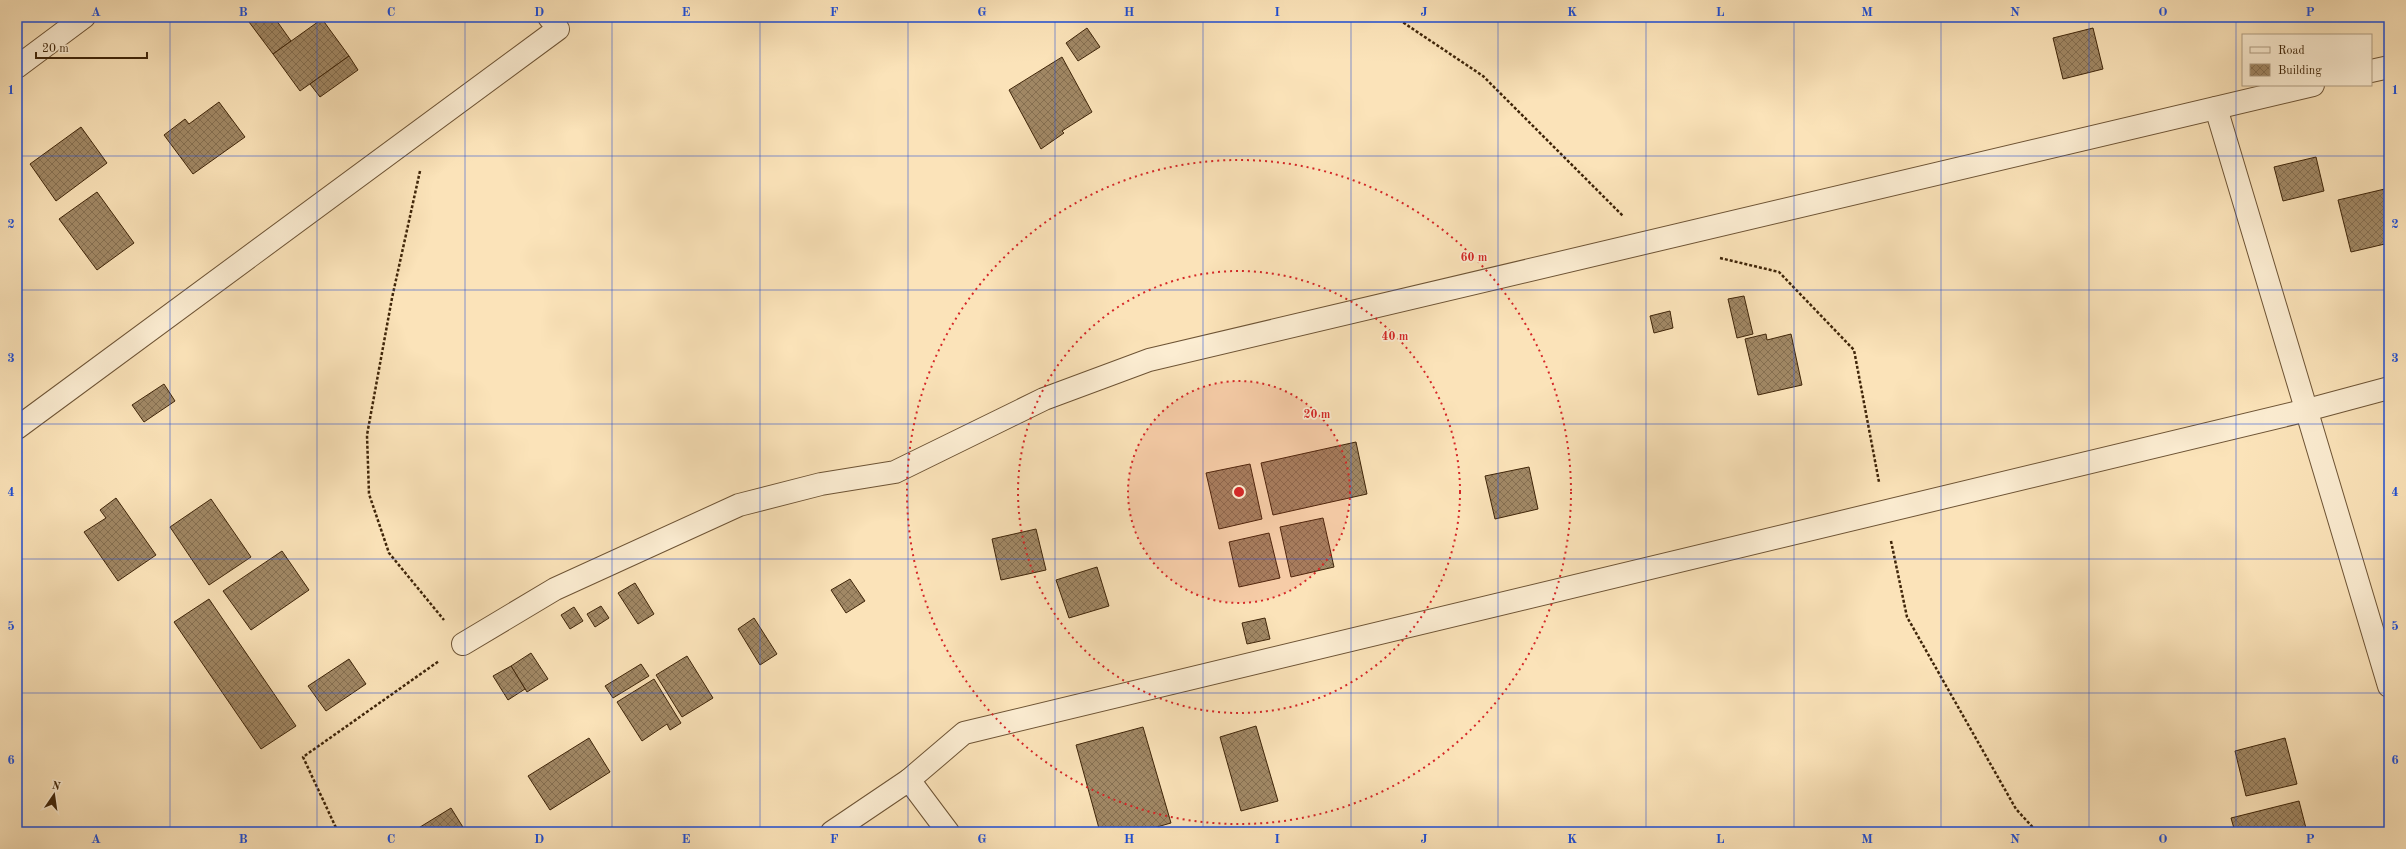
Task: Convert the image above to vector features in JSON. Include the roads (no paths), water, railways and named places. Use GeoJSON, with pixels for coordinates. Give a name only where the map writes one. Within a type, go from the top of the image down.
{"type":"FeatureCollection","features":[{"type":"Feature","properties":{"kind":"street"},"geometry":{"type":"LineString","coordinates":[[17,67],[84,17]]}},
{"type":"Feature","properties":{"kind":"street"},"geometry":{"type":"LineString","coordinates":[[17,428],[558,28],[549,17]]}},
{"type":"Feature","properties":{"kind":"street"},"geometry":{"type":"LineString","coordinates":[[2372,71],[2389,67]]}},
{"type":"Feature","properties":{"kind":"street"},"geometry":{"type":"LineString","coordinates":[[463,644],[555,589],[739,505],[821,484],[895,472],[1044,399],[1150,360],[2309,86]]}},
{"type":"Feature","properties":{"kind":"street"},"geometry":{"type":"LineString","coordinates":[[2216,108],[2389,686]]}},
{"type":"Feature","properties":{"kind":"street"},"geometry":{"type":"LineString","coordinates":[[832,832],[909,780],[964,734],[2307,410],[2389,388]]}},
{"type":"Feature","properties":{"kind":"street"},"geometry":{"type":"LineString","coordinates":[[909,780],[948,832]]}}]}
